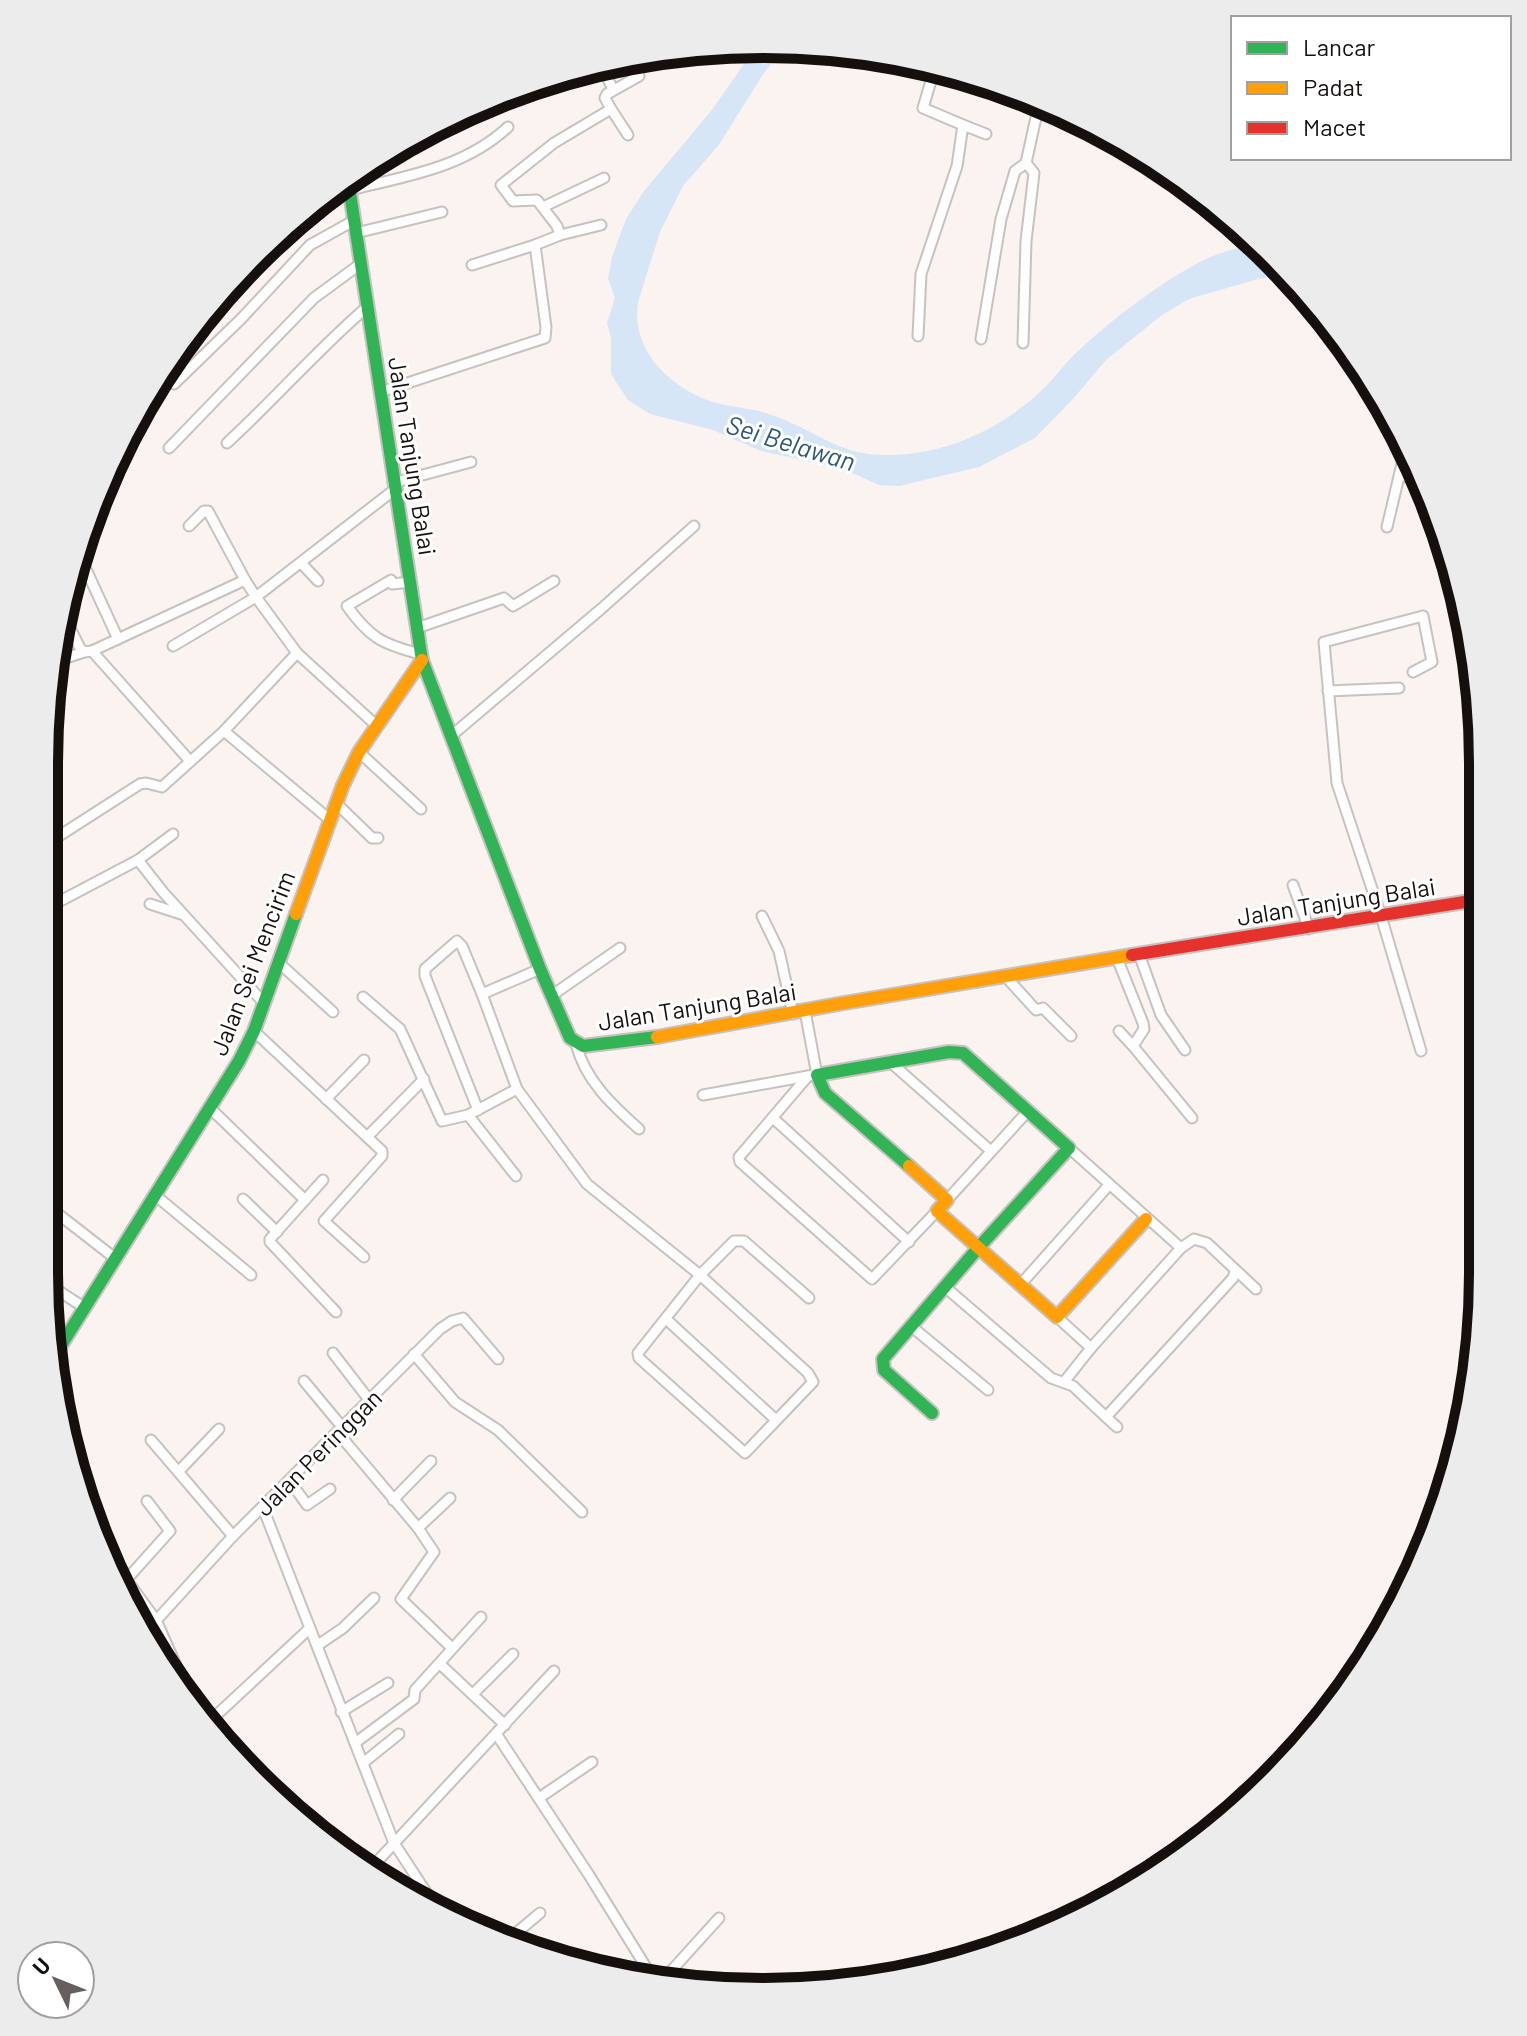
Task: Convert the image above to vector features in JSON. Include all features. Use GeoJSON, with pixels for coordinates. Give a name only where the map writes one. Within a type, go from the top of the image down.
{"type":"FeatureCollection","features":[{"type":"Feature","properties":{"kind":"street"},"geometry":{"type":"LineString","coordinates":[[607,76],[613,90]]}},
{"type":"Feature","properties":{"kind":"street"},"geometry":{"type":"LineString","coordinates":[[628,135],[605,96],[639,76]]}},
{"type":"Feature","properties":{"kind":"street"},"geometry":{"type":"LineString","coordinates":[[932,79],[923,108],[986,134]]}},
{"type":"Feature","properties":{"kind":"street"},"geometry":{"type":"LineString","coordinates":[[560,235],[557,226],[535,199],[513,201],[501,185],[554,143],[611,109]]}},
{"type":"Feature","properties":{"kind":"street"},"geometry":{"type":"LineString","coordinates":[[981,339],[1001,219],[1015,171],[1026,163],[1037,114]]}},
{"type":"Feature","properties":{"kind":"street"},"geometry":{"type":"LineString","coordinates":[[918,336],[921,274],[957,166],[963,125]]}},
{"type":"Feature","properties":{"kind":"street"},"geometry":{"type":"LineString","coordinates":[[366,182],[451,164],[478,150],[508,127]]}},
{"type":"Feature","properties":{"kind":"street"},"geometry":{"type":"LineString","coordinates":[[1023,343],[1026,241],[1034,173],[1026,163]]}},
{"type":"Feature","properties":{"kind":"street"},"geometry":{"type":"LineString","coordinates":[[543,207],[604,178]]}},
{"type":"Feature","properties":{"kind":"street","name":"Jalan Tanjung Balai"},"geometry":{"type":"LineString","coordinates":[[350,193],[421,657],[540,969],[570,1038],[576,1044],[634,1042],[1139,954],[1469,901]]}},
{"type":"Feature","properties":{"kind":"street"},"geometry":{"type":"LineString","coordinates":[[174,384],[241,319],[310,245],[355,226],[442,212]]}},
{"type":"Feature","properties":{"kind":"street"},"geometry":{"type":"LineString","coordinates":[[472,265],[560,235],[601,225]]}},
{"type":"Feature","properties":{"kind":"street"},"geometry":{"type":"LineString","coordinates":[[380,392],[545,338],[535,245]]}},
{"type":"Feature","properties":{"kind":"street"},"geometry":{"type":"LineString","coordinates":[[169,448],[314,298],[359,265]]}},
{"type":"Feature","properties":{"kind":"street"},"geometry":{"type":"LineString","coordinates":[[227,443],[276,398],[293,375],[322,346],[367,307]]}},
{"type":"Feature","properties":{"kind":"street"},"geometry":{"type":"LineString","coordinates":[[173,646],[256,597],[302,564],[393,487],[471,462]]}},
{"type":"Feature","properties":{"kind":"street"},"geometry":{"type":"LineString","coordinates":[[1387,527],[1402,465]]}},
{"type":"Feature","properties":{"kind":"street"},"geometry":{"type":"LineString","coordinates":[[1400,474],[1408,478]]}},
{"type":"Feature","properties":{"kind":"street"},"geometry":{"type":"LineString","coordinates":[[189,526],[204,511],[208,511],[245,580],[297,653],[377,726]]}},
{"type":"Feature","properties":{"kind":"street"},"geometry":{"type":"LineString","coordinates":[[451,736],[694,526]]}},
{"type":"Feature","properties":{"kind":"street"},"geometry":{"type":"LineString","coordinates":[[302,564],[318,581]]}},
{"type":"Feature","properties":{"kind":"street"},"geometry":{"type":"LineString","coordinates":[[86,569],[118,639]]}},
{"type":"Feature","properties":{"kind":"street"},"geometry":{"type":"LineString","coordinates":[[66,658],[118,639],[245,580]]}},
{"type":"Feature","properties":{"kind":"street"},"geometry":{"type":"LineString","coordinates":[[411,582],[392,584],[391,580],[347,606],[381,641],[421,657]]}},
{"type":"Feature","properties":{"kind":"street"},"geometry":{"type":"LineString","coordinates":[[417,628],[504,598],[513,606],[554,581]]}},
{"type":"Feature","properties":{"kind":"street"},"geometry":{"type":"LineString","coordinates":[[1413,672],[1432,662],[1423,616],[1324,642],[1337,783],[1421,1051]]}},
{"type":"Feature","properties":{"kind":"street"},"geometry":{"type":"LineString","coordinates":[[71,632],[76,643],[88,651],[190,761]]}},
{"type":"Feature","properties":{"kind":"street"},"geometry":{"type":"LineString","coordinates":[[58,837],[140,784],[162,787],[224,731],[297,653]]}},
{"type":"Feature","properties":{"kind":"street","name":"Jalan Sei Mencirim"},"geometry":{"type":"LineString","coordinates":[[62,1344],[211,1109],[254,1031],[336,803],[359,752],[421,657]]}},
{"type":"Feature","properties":{"kind":"street"},"geometry":{"type":"LineString","coordinates":[[1328,691],[1399,688]]}},
{"type":"Feature","properties":{"kind":"street"},"geometry":{"type":"LineString","coordinates":[[224,731],[329,819]]}},
{"type":"Feature","properties":{"kind":"street"},"geometry":{"type":"LineString","coordinates":[[359,752],[421,809]]}},
{"type":"Feature","properties":{"kind":"street"},"geometry":{"type":"LineString","coordinates":[[336,803],[372,838],[378,838]]}},
{"type":"Feature","properties":{"kind":"street"},"geometry":{"type":"LineString","coordinates":[[58,902],[138,860],[173,834]]}},
{"type":"Feature","properties":{"kind":"street"},"geometry":{"type":"LineString","coordinates":[[138,860],[184,916],[264,1003]]}},
{"type":"Feature","properties":{"kind":"street"},"geometry":{"type":"LineString","coordinates":[[1293,885],[1309,929]]}},
{"type":"Feature","properties":{"kind":"street"},"geometry":{"type":"LineString","coordinates":[[150,904],[184,916]]}},
{"type":"Feature","properties":{"kind":"street"},"geometry":{"type":"LineString","coordinates":[[762,916],[779,951],[799,1012],[812,1075],[825,1093],[947,1200]]}},
{"type":"Feature","properties":{"kind":"street"},"geometry":{"type":"LineString","coordinates":[[478,1110],[425,976],[425,969],[457,941],[482,994],[517,1089],[587,1184],[700,1275],[813,1378],[811,1384],[747,1452],[743,1452],[640,1360],[638,1353],[700,1275],[726,1248],[739,1240],[809,1298]]}},
{"type":"Feature","properties":{"kind":"street"},"geometry":{"type":"LineString","coordinates":[[551,996],[620,948]]}},
{"type":"Feature","properties":{"kind":"street"},"geometry":{"type":"LineString","coordinates":[[1139,954],[1161,1015],[1185,1050]]}},
{"type":"Feature","properties":{"kind":"street"},"geometry":{"type":"LineString","coordinates":[[1117,958],[1144,1029],[1133,1046]]}},
{"type":"Feature","properties":{"kind":"street"},"geometry":{"type":"LineString","coordinates":[[278,962],[333,1012]]}},
{"type":"Feature","properties":{"kind":"street"},"geometry":{"type":"LineString","coordinates":[[482,994],[540,969]]}},
{"type":"Feature","properties":{"kind":"street"},"geometry":{"type":"LineString","coordinates":[[1006,977],[1036,1010],[1043,1008],[1071,1036]]}},
{"type":"Feature","properties":{"kind":"street"},"geometry":{"type":"LineString","coordinates":[[363,997],[400,1029],[442,1121],[468,1115],[517,1089]]}},
{"type":"Feature","properties":{"kind":"street"},"geometry":{"type":"LineString","coordinates":[[254,1031],[382,1151],[382,1156],[324,1221],[364,1257]]}},
{"type":"Feature","properties":{"kind":"street"},"geometry":{"type":"LineString","coordinates":[[1119,1031],[1192,1118]]}},
{"type":"Feature","properties":{"kind":"street"},"geometry":{"type":"LineString","coordinates":[[576,1044],[581,1061],[602,1094],[639,1129]]}},
{"type":"Feature","properties":{"kind":"street"},"geometry":{"type":"LineString","coordinates":[[703,1095],[889,1061],[949,1052],[963,1053],[1181,1248]]}},
{"type":"Feature","properties":{"kind":"street"},"geometry":{"type":"LineString","coordinates":[[326,1099],[364,1060]]}},
{"type":"Feature","properties":{"kind":"street"},"geometry":{"type":"LineString","coordinates":[[889,1061],[991,1151]]}},
{"type":"Feature","properties":{"kind":"street"},"geometry":{"type":"LineString","coordinates":[[812,1075],[739,1157],[741,1163],[872,1279],[1028,1111]]}},
{"type":"Feature","properties":{"kind":"street"},"geometry":{"type":"LineString","coordinates":[[367,1137],[424,1079]]}},
{"type":"Feature","properties":{"kind":"street"},"geometry":{"type":"LineString","coordinates":[[211,1109],[305,1200]]}},
{"type":"Feature","properties":{"kind":"street"},"geometry":{"type":"LineString","coordinates":[[468,1115],[516,1176]]}},
{"type":"Feature","properties":{"kind":"street"},"geometry":{"type":"LineString","coordinates":[[773,1118],[909,1242]]}},
{"type":"Feature","properties":{"kind":"street"},"geometry":{"type":"LineString","coordinates":[[932,1413],[882,1365],[883,1359],[1069,1148]]}},
{"type":"Feature","properties":{"kind":"street"},"geometry":{"type":"LineString","coordinates":[[323,1180],[270,1242],[336,1312]]}},
{"type":"Feature","properties":{"kind":"street"},"geometry":{"type":"LineString","coordinates":[[1021,1284],[1109,1185]]}},
{"type":"Feature","properties":{"kind":"street"},"geometry":{"type":"LineString","coordinates":[[155,1195],[251,1275]]}},
{"type":"Feature","properties":{"kind":"street"},"geometry":{"type":"LineString","coordinates":[[243,1199],[277,1232]]}},
{"type":"Feature","properties":{"kind":"street"},"geometry":{"type":"LineString","coordinates":[[937,1211],[1091,1348]]}},
{"type":"Feature","properties":{"kind":"street"},"geometry":{"type":"LineString","coordinates":[[58,1214],[116,1259]]}},
{"type":"Feature","properties":{"kind":"street"},"geometry":{"type":"LineString","coordinates":[[1057,1317],[1146,1219]]}},
{"type":"Feature","properties":{"kind":"street"},"geometry":{"type":"LineString","coordinates":[[1064,1382],[1181,1248],[1194,1239],[1201,1239],[1256,1289]]}},
{"type":"Feature","properties":{"kind":"street"},"geometry":{"type":"LineString","coordinates":[[1106,1417],[1233,1278],[1235,1271]]}},
{"type":"Feature","properties":{"kind":"street"},"geometry":{"type":"LineString","coordinates":[[945,1287],[1051,1378],[1073,1386],[1117,1427]]}},
{"type":"Feature","properties":{"kind":"street"},"geometry":{"type":"LineString","coordinates":[[59,1291],[85,1308]]}},
{"type":"Feature","properties":{"kind":"street","name":"Jalan Peringgan"},"geometry":{"type":"LineString","coordinates":[[152,1624],[233,1536],[440,1329],[463,1318],[498,1359]]}},
{"type":"Feature","properties":{"kind":"street"},"geometry":{"type":"LineString","coordinates":[[666,1319],[776,1420]]}},
{"type":"Feature","properties":{"kind":"street"},"geometry":{"type":"LineString","coordinates":[[911,1326],[988,1390]]}},
{"type":"Feature","properties":{"kind":"street"},"geometry":{"type":"LineString","coordinates":[[333,1353],[370,1401]]}},
{"type":"Feature","properties":{"kind":"street"},"geometry":{"type":"LineString","coordinates":[[414,1354],[455,1402],[498,1430],[582,1512]]}},
{"type":"Feature","properties":{"kind":"street"},"geometry":{"type":"LineString","coordinates":[[304,1381],[434,1552],[400,1598],[452,1648]]}},
{"type":"Feature","properties":{"kind":"street"},"geometry":{"type":"LineString","coordinates":[[179,1471],[219,1429]]}},
{"type":"Feature","properties":{"kind":"street"},"geometry":{"type":"LineString","coordinates":[[151,1440],[233,1536]]}},
{"type":"Feature","properties":{"kind":"street"},"geometry":{"type":"LineString","coordinates":[[393,1500],[431,1461]]}},
{"type":"Feature","properties":{"kind":"street"},"geometry":{"type":"LineString","coordinates":[[290,1481],[307,1505],[330,1489]]}},
{"type":"Feature","properties":{"kind":"street"},"geometry":{"type":"LineString","coordinates":[[418,1528],[450,1498]]}},
{"type":"Feature","properties":{"kind":"street"},"geometry":{"type":"LineString","coordinates":[[128,1578],[170,1531],[147,1501]]}},
{"type":"Feature","properties":{"kind":"street"},"geometry":{"type":"LineString","coordinates":[[263,1508],[394,1843],[425,1891]]}},
{"type":"Feature","properties":{"kind":"street"},"geometry":{"type":"LineString","coordinates":[[131,1584],[156,1620],[172,1656]]}},
{"type":"Feature","properties":{"kind":"street"},"geometry":{"type":"LineString","coordinates":[[318,1645],[343,1628],[374,1598]]}},
{"type":"Feature","properties":{"kind":"street"},"geometry":{"type":"LineString","coordinates":[[355,1743],[414,1699],[415,1690],[481,1617]]}},
{"type":"Feature","properties":{"kind":"street"},"geometry":{"type":"LineString","coordinates":[[215,1716],[310,1628]]}},
{"type":"Feature","properties":{"kind":"street"},"geometry":{"type":"LineString","coordinates":[[473,1694],[513,1654]]}},
{"type":"Feature","properties":{"kind":"street"},"geometry":{"type":"LineString","coordinates":[[440,1664],[505,1725]]}},
{"type":"Feature","properties":{"kind":"street"},"geometry":{"type":"LineString","coordinates":[[377,1862],[554,1671]]}},
{"type":"Feature","properties":{"kind":"street"},"geometry":{"type":"LineString","coordinates":[[341,1712],[388,1683]]}},
{"type":"Feature","properties":{"kind":"street"},"geometry":{"type":"LineString","coordinates":[[363,1763],[399,1734]]}},
{"type":"Feature","properties":{"kind":"street"},"geometry":{"type":"LineString","coordinates":[[497,1735],[646,1968]]}},
{"type":"Feature","properties":{"kind":"street"},"geometry":{"type":"LineString","coordinates":[[539,1798],[592,1762]]}},
{"type":"Feature","properties":{"kind":"street"},"geometry":{"type":"LineString","coordinates":[[516,1933],[540,1913]]}},
{"type":"Feature","properties":{"kind":"street"},"geometry":{"type":"LineString","coordinates":[[670,1972],[719,1918]]}},
{"type":"Feature","properties":{"kind":"water","name":"Sei Belawan"},"geometry":{"type":"Polygon","coordinates":[[[775,58],[718,146],[683,186],[660,232],[638,302],[640,334],[664,373],[690,392],[704,399],[775,416],[852,450],[881,455],[925,451],[967,439],[987,429],[1007,418],[1041,391],[1078,351],[1156,288],[1222,253],[1245,248],[1273,277],[1189,299],[1162,315],[1106,360],[1035,438],[979,467],[899,486],[879,485],[841,468],[761,451],[713,430],[650,414],[628,400],[611,374],[611,338],[607,323],[615,298],[608,279],[612,257],[626,219],[644,191],[711,111],[748,59],[775,58]]]}},
{"type":"Feature","properties":{"kind":"traffic: fast"},"geometry":{"type":"LineString","coordinates":[[350,193],[422,660],[540,969],[570,1038],[583,1046],[657,1037]]}},
{"type":"Feature","properties":{"kind":"traffic: fast"},"geometry":{"type":"LineString","coordinates":[[62,1344],[239,1061],[254,1031],[296,914]]}},
{"type":"Feature","properties":{"kind":"traffic: fast"},"geometry":{"type":"LineString","coordinates":[[909,1166],[825,1093],[817,1075],[949,1052],[963,1053],[1069,1148],[883,1359],[884,1370],[932,1413]]}},
{"type":"Feature","properties":{"kind":"traffic: slow"},"geometry":{"type":"LineString","coordinates":[[296,914],[343,785],[359,752],[422,660]]}},
{"type":"Feature","properties":{"kind":"traffic: slow"},"geometry":{"type":"LineString","coordinates":[[657,1037],[1132,955]]}},
{"type":"Feature","properties":{"kind":"traffic: slow"},"geometry":{"type":"LineString","coordinates":[[909,1166],[947,1200],[937,1211],[1057,1317],[1146,1219]]}},
{"type":"Feature","properties":{"kind":"traffic: jam"},"geometry":{"type":"LineString","coordinates":[[1132,955],[1469,901]]}}]}
